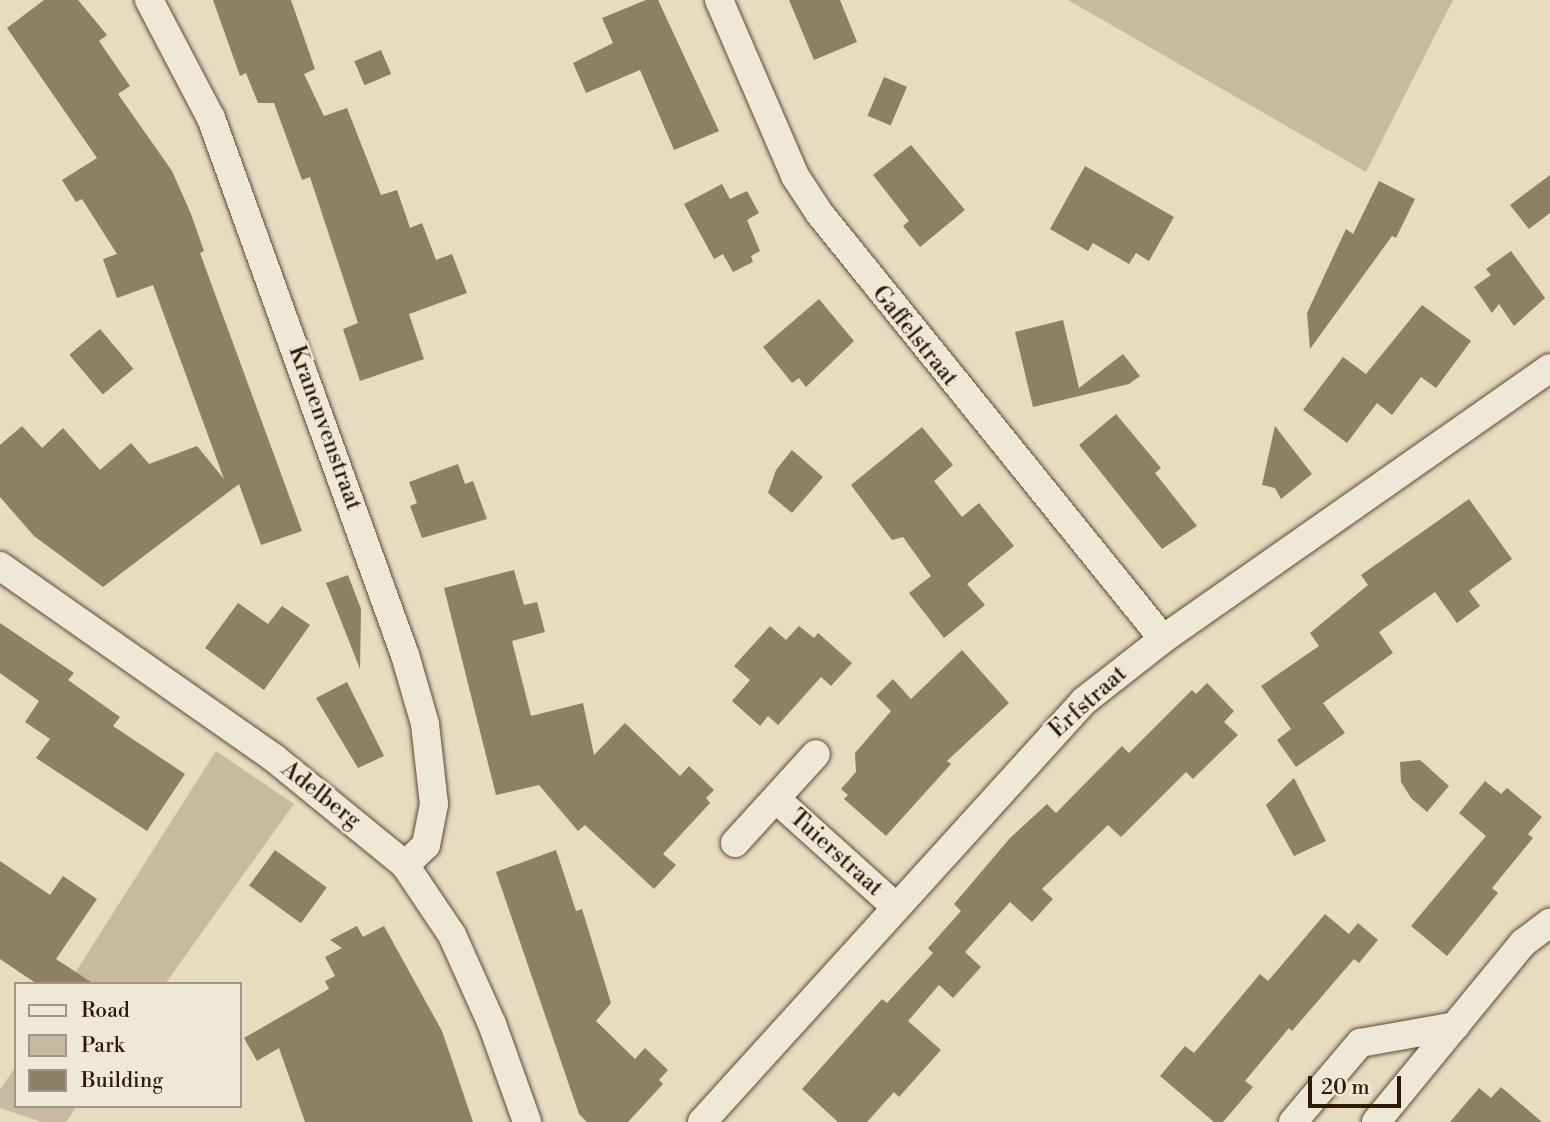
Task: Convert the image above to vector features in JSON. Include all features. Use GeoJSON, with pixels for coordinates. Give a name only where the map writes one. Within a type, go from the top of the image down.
{"type":"FeatureCollection","features":[{"type":"Feature","properties":{"kind":"street","name":"Kranenvenstraat"},"geometry":{"type":"LineString","coordinates":[[149,0],[211,118],[385,592],[425,724],[434,804],[431,828],[425,845],[405,865]]}},
{"type":"Feature","properties":{"kind":"street","name":"Gaffelstraat"},"geometry":{"type":"LineString","coordinates":[[719,0],[795,176],[820,214],[1163,639]]}},
{"type":"Feature","properties":{"kind":"street","name":"Erfstraat"},"geometry":{"type":"LineString","coordinates":[[702,1122],[1084,701],[1163,639],[1550,368]]}},
{"type":"Feature","properties":{"kind":"street","name":"Adelberg"},"geometry":{"type":"LineString","coordinates":[[0,566],[274,758],[405,865],[453,935],[492,1024],[527,1122]]}},
{"type":"Feature","properties":{"kind":"street","name":"Tuierstraat"},"geometry":{"type":"LineString","coordinates":[[735,843],[816,754]]}},
{"type":"Feature","properties":{"kind":"street","name":"Tuierstraat"},"geometry":{"type":"LineString","coordinates":[[776,799],[895,907]]}},
{"type":"Feature","properties":{"kind":"street"},"geometry":{"type":"LineString","coordinates":[[1376,1122],[1523,943],[1550,923]]}},
{"type":"Feature","properties":{"kind":"street"},"geometry":{"type":"LineString","coordinates":[[1293,1122],[1360,1043],[1455,1026]]}},
{"type":"Feature","properties":{"kind":"green space"},"geometry":{"type":"Polygon","coordinates":[[[1068,0],[1453,0],[1366,172],[1068,0]]]}},
{"type":"Feature","properties":{"kind":"green space"},"geometry":{"type":"Polygon","coordinates":[[[216,751],[294,804],[166,982],[69,982],[216,751]]]}},
{"type":"Feature","properties":{"kind":"green space"},"geometry":{"type":"Polygon","coordinates":[[[14,1069],[14,1108],[76,1108],[66,1122],[42,1122],[0,1108],[0,1090],[14,1069]]]}},
{"type":"Feature","properties":{"kind":"building"},"geometry":{"type":"Polygon","coordinates":[[[44,0],[78,0],[107,35],[99,41],[130,86],[118,94],[172,171],[191,214],[204,251],[200,253],[302,531],[261,545],[239,484],[103,587],[34,536],[0,497],[0,445],[22,426],[42,448],[63,428],[100,470],[131,443],[149,464],[197,446],[224,479],[153,285],[117,298],[103,259],[117,254],[82,199],[76,202],[62,180],[97,158],[7,28],[44,0]]]}},
{"type":"Feature","properties":{"kind":"building"},"geometry":{"type":"Polygon","coordinates":[[[213,0],[291,0],[315,69],[304,74],[324,116],[347,108],[381,195],[397,190],[410,228],[422,223],[436,260],[452,254],[467,293],[409,314],[424,359],[360,381],[343,329],[358,323],[310,177],[302,180],[274,103],[258,103],[246,73],[240,76],[213,0]]]}},
{"type":"Feature","properties":{"kind":"building"},"geometry":{"type":"Polygon","coordinates":[[[646,0],[658,0],[719,131],[674,150],[640,70],[586,93],[573,63],[613,43],[602,18],[646,0]]]}},
{"type":"Feature","properties":{"kind":"building"},"geometry":{"type":"Polygon","coordinates":[[[789,0],[840,0],[857,42],[814,60],[789,0]]]}},
{"type":"Feature","properties":{"kind":"building"},"geometry":{"type":"Polygon","coordinates":[[[381,50],[391,74],[364,85],[354,61],[381,50]]]}},
{"type":"Feature","properties":{"kind":"building"},"geometry":{"type":"Polygon","coordinates":[[[884,77],[907,87],[891,125],[868,116],[884,77]]]}},
{"type":"Feature","properties":{"kind":"building"},"geometry":{"type":"Polygon","coordinates":[[[911,145],[965,210],[920,247],[903,226],[909,221],[873,175],[911,145]]]}},
{"type":"Feature","properties":{"kind":"building"},"geometry":{"type":"Polygon","coordinates":[[[1085,166],[1174,217],[1149,261],[1136,253],[1129,264],[1093,243],[1088,251],[1050,229],[1085,166]]]}},
{"type":"Feature","properties":{"kind":"building"},"geometry":{"type":"Polygon","coordinates":[[[1550,175],[1550,213],[1529,229],[1510,205],[1550,175]]]}},
{"type":"Feature","properties":{"kind":"building"},"geometry":{"type":"Polygon","coordinates":[[[1379,181],[1415,199],[1396,238],[1392,236],[1310,349],[1307,313],[1346,229],[1353,234],[1379,181]]]}},
{"type":"Feature","properties":{"kind":"building"},"geometry":{"type":"Polygon","coordinates":[[[722,184],[730,199],[747,191],[759,213],[747,220],[760,251],[751,256],[753,262],[733,272],[723,254],[714,259],[684,204],[722,184]]]}},
{"type":"Feature","properties":{"kind":"building"},"geometry":{"type":"Polygon","coordinates":[[[1511,251],[1545,298],[1514,326],[1499,304],[1492,313],[1474,287],[1491,275],[1486,269],[1511,251]]]}},
{"type":"Feature","properties":{"kind":"building"},"geometry":{"type":"Polygon","coordinates":[[[819,299],[854,341],[806,387],[799,378],[792,383],[763,347],[819,299]]]}},
{"type":"Feature","properties":{"kind":"building"},"geometry":{"type":"Polygon","coordinates":[[[1422,305],[1471,341],[1436,388],[1421,377],[1392,415],[1377,403],[1347,443],[1303,410],[1343,357],[1366,374],[1422,305]]]}},
{"type":"Feature","properties":{"kind":"building"},"geometry":{"type":"Polygon","coordinates":[[[1063,320],[1079,388],[1123,354],[1140,376],[1129,384],[1033,407],[1015,332],[1063,320]]]}},
{"type":"Feature","properties":{"kind":"building"},"geometry":{"type":"Polygon","coordinates":[[[100,329],[133,369],[103,395],[69,355],[100,329]]]}},
{"type":"Feature","properties":{"kind":"building"},"geometry":{"type":"Polygon","coordinates":[[[1116,414],[1161,468],[1155,473],[1197,526],[1162,549],[1079,445],[1116,414]]]}},
{"type":"Feature","properties":{"kind":"building"},"geometry":{"type":"Polygon","coordinates":[[[1275,426],[1312,474],[1281,499],[1275,488],[1262,485],[1275,426]]]}},
{"type":"Feature","properties":{"kind":"building"},"geometry":{"type":"Polygon","coordinates":[[[922,427],[953,465],[934,481],[962,517],[979,503],[1014,546],[967,584],[985,605],[944,638],[909,593],[931,576],[903,537],[892,540],[851,485],[922,427]]]}},
{"type":"Feature","properties":{"kind":"building"},"geometry":{"type":"Polygon","coordinates":[[[792,450],[823,477],[792,513],[768,493],[776,470],[792,450]]]}},
{"type":"Feature","properties":{"kind":"building"},"geometry":{"type":"Polygon","coordinates":[[[458,464],[465,484],[473,481],[487,519],[422,538],[410,506],[417,503],[409,482],[458,464]]]}},
{"type":"Feature","properties":{"kind":"building"},"geometry":{"type":"Polygon","coordinates":[[[1469,499],[1512,559],[1469,591],[1480,606],[1457,623],[1435,592],[1379,632],[1393,653],[1323,703],[1345,733],[1296,767],[1277,740],[1291,729],[1261,686],[1319,646],[1310,633],[1368,585],[1361,575],[1469,499]]]}},
{"type":"Feature","properties":{"kind":"building"},"geometry":{"type":"Polygon","coordinates":[[[514,570],[524,605],[537,602],[545,632],[512,641],[531,716],[583,703],[594,755],[625,723],[680,776],[689,766],[714,790],[706,798],[710,803],[663,854],[676,865],[654,889],[585,825],[578,831],[539,785],[496,795],[444,588],[514,570]]]}},
{"type":"Feature","properties":{"kind":"building"},"geometry":{"type":"Polygon","coordinates":[[[348,575],[361,609],[360,669],[326,583],[348,575]]]}},
{"type":"Feature","properties":{"kind":"building"},"geometry":{"type":"Polygon","coordinates":[[[238,603],[268,624],[282,606],[310,625],[264,690],[205,648],[238,603]]]}},
{"type":"Feature","properties":{"kind":"building"},"geometry":{"type":"Polygon","coordinates":[[[0,623],[74,673],[68,680],[120,717],[113,726],[185,774],[147,831],[36,758],[50,739],[25,722],[39,701],[0,673],[0,623]]]}},
{"type":"Feature","properties":{"kind":"building"},"geometry":{"type":"Polygon","coordinates":[[[770,626],[786,640],[799,626],[814,638],[818,633],[852,663],[831,686],[821,677],[778,725],[768,716],[760,726],[732,701],[750,680],[734,666],[770,626]]]}},
{"type":"Feature","properties":{"kind":"building"},"geometry":{"type":"Polygon","coordinates":[[[962,650],[1009,703],[947,761],[951,764],[886,836],[844,799],[848,795],[841,789],[856,772],[855,753],[891,711],[876,696],[893,679],[911,699],[962,650]]]}},
{"type":"Feature","properties":{"kind":"building"},"geometry":{"type":"Polygon","coordinates":[[[347,682],[384,756],[358,768],[316,698],[347,682]]]}},
{"type":"Feature","properties":{"kind":"building"},"geometry":{"type":"Polygon","coordinates":[[[1207,683],[1234,711],[1224,722],[1238,735],[1193,779],[1186,772],[1121,837],[1108,825],[1042,889],[1053,899],[1032,922],[1010,902],[965,952],[981,967],[953,998],[939,985],[908,1021],[941,1050],[899,1097],[894,1092],[867,1122],[838,1122],[802,1089],[882,999],[887,1003],[933,953],[928,948],[961,911],[954,904],[1010,838],[1047,804],[1056,813],[1122,746],[1129,753],[1192,690],[1196,694],[1207,683]]]}},
{"type":"Feature","properties":{"kind":"building"},"geometry":{"type":"Polygon","coordinates":[[[1420,760],[1449,786],[1427,812],[1411,798],[1401,782],[1400,762],[1420,760]]]}},
{"type":"Feature","properties":{"kind":"building"},"geometry":{"type":"Polygon","coordinates":[[[1294,778],[1326,841],[1294,856],[1266,805],[1294,778]]]}},
{"type":"Feature","properties":{"kind":"building"},"geometry":{"type":"Polygon","coordinates":[[[1485,781],[1501,794],[1507,788],[1542,817],[1528,834],[1533,838],[1492,888],[1498,893],[1447,956],[1411,926],[1486,836],[1459,813],[1485,781]]]}},
{"type":"Feature","properties":{"kind":"building"},"geometry":{"type":"Polygon","coordinates":[[[275,850],[327,888],[301,923],[249,886],[275,850]]]}},
{"type":"Feature","properties":{"kind":"building"},"geometry":{"type":"Polygon","coordinates":[[[556,850],[576,911],[582,909],[611,1003],[596,1021],[635,1059],[645,1048],[668,1070],[659,1080],[663,1084],[628,1122],[587,1122],[579,1114],[496,872],[556,850]]]}},
{"type":"Feature","properties":{"kind":"building"},"geometry":{"type":"Polygon","coordinates":[[[0,861],[50,895],[63,876],[97,899],[56,959],[91,982],[34,982],[0,959],[0,861]]]}},
{"type":"Feature","properties":{"kind":"building"},"geometry":{"type":"Polygon","coordinates":[[[1325,914],[1349,934],[1358,923],[1378,940],[1359,963],[1354,959],[1292,1031],[1289,1028],[1245,1081],[1253,1087],[1223,1122],[1214,1122],[1160,1076],[1185,1046],[1194,1053],[1260,974],[1268,981],[1325,914]]]}},
{"type":"Feature","properties":{"kind":"building"},"geometry":{"type":"Polygon","coordinates":[[[357,926],[363,937],[384,926],[442,1031],[473,1122],[305,1122],[279,1048],[257,1061],[244,1038],[329,989],[325,981],[335,976],[325,957],[342,948],[330,940],[357,926]]]}},
{"type":"Feature","properties":{"kind":"building"},"geometry":{"type":"Polygon","coordinates":[[[1501,1087],[1542,1122],[1450,1122],[1479,1088],[1491,1098],[1501,1087]]]}}]}
